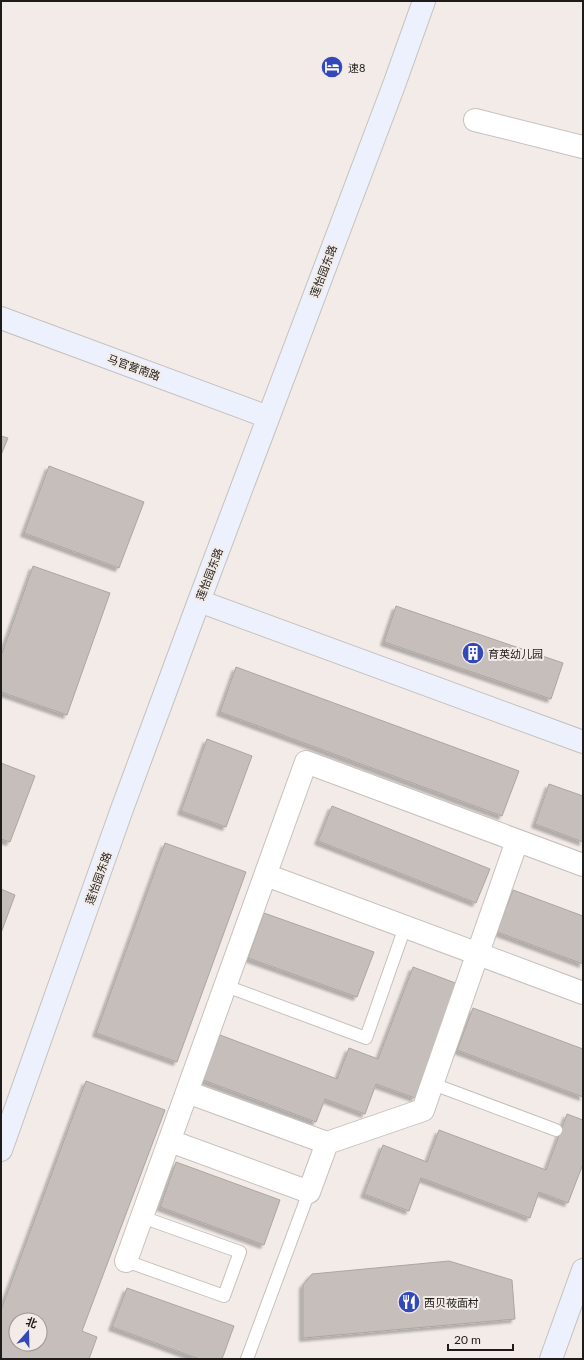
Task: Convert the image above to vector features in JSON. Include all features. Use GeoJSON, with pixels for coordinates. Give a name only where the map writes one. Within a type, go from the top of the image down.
{"type":"FeatureCollection","features":[{"type":"Feature","properties":{"kind":"street","name":"莲怡园东路"},"geometry":{"type":"LineString","coordinates":[[1,1150],[122,809],[394,85],[424,1]]}},
{"type":"Feature","properties":{"kind":"street"},"geometry":{"type":"LineString","coordinates":[[474,120],[583,147]]}},
{"type":"Feature","properties":{"kind":"street","name":"马官营南路"},"geometry":{"type":"LineString","coordinates":[[1,318],[268,417]]}},
{"type":"Feature","properties":{"kind":"street"},"geometry":{"type":"LineString","coordinates":[[199,601],[583,742]]}},
{"type":"Feature","properties":{"kind":"street"},"geometry":{"type":"LineString","coordinates":[[126,1261],[306,762],[583,866]]}},
{"type":"Feature","properties":{"kind":"street"},"geometry":{"type":"LineString","coordinates":[[187,1092],[327,1143],[423,1110],[517,841]]}},
{"type":"Feature","properties":{"kind":"street"},"geometry":{"type":"LineString","coordinates":[[266,875],[583,993]]}},
{"type":"Feature","properties":{"kind":"street"},"geometry":{"type":"LineString","coordinates":[[170,1141],[309,1192],[327,1143]]}},
{"type":"Feature","properties":{"kind":"street"},"geometry":{"type":"LineString","coordinates":[[551,1359],[583,1270]]}},
{"type":"Feature","properties":{"kind":"lane"},"geometry":{"type":"LineString","coordinates":[[226,986],[366,1038],[406,927]]}},
{"type":"Feature","properties":{"kind":"lane"},"geometry":{"type":"LineString","coordinates":[[433,1084],[556,1130]]}},
{"type":"Feature","properties":{"kind":"lane"},"geometry":{"type":"LineString","coordinates":[[247,1359],[309,1192]]}},
{"type":"Feature","properties":{"kind":"lane"},"geometry":{"type":"LineString","coordinates":[[126,1261],[224,1296],[238,1260],[240,1252],[142,1217]]}},
{"type":"Feature","properties":{"kind":"building"},"geometry":{"type":"Polygon","coordinates":[[[1,436],[8,438],[1,455],[1,436]]]}},
{"type":"Feature","properties":{"kind":"building"},"geometry":{"type":"Polygon","coordinates":[[[49,466],[144,502],[119,568],[24,533],[49,466]]]}},
{"type":"Feature","properties":{"kind":"building"},"geometry":{"type":"Polygon","coordinates":[[[33,566],[110,593],[67,715],[1,692],[1,656],[33,566]]]}},
{"type":"Feature","properties":{"kind":"building","name":"育英幼儿园"},"geometry":{"type":"Polygon","coordinates":[[[396,606],[563,663],[551,699],[384,642],[396,606]]]}},
{"type":"Feature","properties":{"kind":"building"},"geometry":{"type":"Polygon","coordinates":[[[236,667],[519,771],[502,816],[220,712],[236,667]]]}},
{"type":"Feature","properties":{"kind":"building"},"geometry":{"type":"Polygon","coordinates":[[[207,739],[252,756],[226,827],[181,811],[207,739]]]}},
{"type":"Feature","properties":{"kind":"building"},"geometry":{"type":"Polygon","coordinates":[[[1,763],[35,776],[10,842],[1,839],[1,763]]]}},
{"type":"Feature","properties":{"kind":"building"},"geometry":{"type":"Polygon","coordinates":[[[549,784],[583,796],[583,842],[535,824],[549,784]]]}},
{"type":"Feature","properties":{"kind":"building"},"geometry":{"type":"Polygon","coordinates":[[[332,806],[490,869],[476,903],[318,841],[332,806]]]}},
{"type":"Feature","properties":{"kind":"building"},"geometry":{"type":"Polygon","coordinates":[[[165,843],[246,872],[177,1062],[96,1033],[165,843]]]}},
{"type":"Feature","properties":{"kind":"building"},"geometry":{"type":"Polygon","coordinates":[[[1,889],[15,895],[1,933],[1,889]]]}},
{"type":"Feature","properties":{"kind":"building"},"geometry":{"type":"Polygon","coordinates":[[[513,890],[583,916],[583,964],[497,932],[513,890]]]}},
{"type":"Feature","properties":{"kind":"building"},"geometry":{"type":"Polygon","coordinates":[[[264,913],[374,952],[357,997],[248,958],[264,913]]]}},
{"type":"Feature","properties":{"kind":"building"},"geometry":{"type":"Polygon","coordinates":[[[413,967],[458,984],[415,1098],[376,1084],[365,1114],[325,1099],[316,1122],[203,1080],[220,1035],[337,1079],[349,1048],[378,1059],[413,967]]]}},
{"type":"Feature","properties":{"kind":"building"},"geometry":{"type":"Polygon","coordinates":[[[473,1008],[583,1049],[583,1097],[457,1050],[473,1008]]]}},
{"type":"Feature","properties":{"kind":"building"},"geometry":{"type":"Polygon","coordinates":[[[86,1081],[165,1110],[82,1331],[97,1337],[89,1359],[1,1359],[1,1310],[86,1081]]]}},
{"type":"Feature","properties":{"kind":"building"},"geometry":{"type":"Polygon","coordinates":[[[567,1114],[583,1120],[583,1164],[568,1203],[539,1192],[530,1218],[421,1178],[409,1211],[364,1194],[383,1145],[427,1162],[439,1130],[546,1170],[567,1114]]]}},
{"type":"Feature","properties":{"kind":"building"},"geometry":{"type":"Polygon","coordinates":[[[176,1162],[280,1200],[264,1245],[160,1207],[176,1162]]]}},
{"type":"Feature","properties":{"kind":"building","name":"西贝莜面村"},"geometry":{"type":"Polygon","coordinates":[[[449,1261],[512,1280],[515,1319],[303,1338],[303,1285],[312,1274],[449,1261]]]}},
{"type":"Feature","properties":{"kind":"building"},"geometry":{"type":"Polygon","coordinates":[[[127,1288],[234,1326],[222,1359],[199,1359],[112,1327],[127,1288]]]}},
{"type":"Feature","properties":{"kind":"place","name":"速8"},"geometry":{"type":"Point","coordinates":[332,67]}},
{"type":"Feature","properties":{"kind":"place","name":"育英幼儿园"},"geometry":{"type":"Point","coordinates":[473,653]}},
{"type":"Feature","properties":{"kind":"place","name":"西贝莜面村"},"geometry":{"type":"Point","coordinates":[409,1302]}}]}
